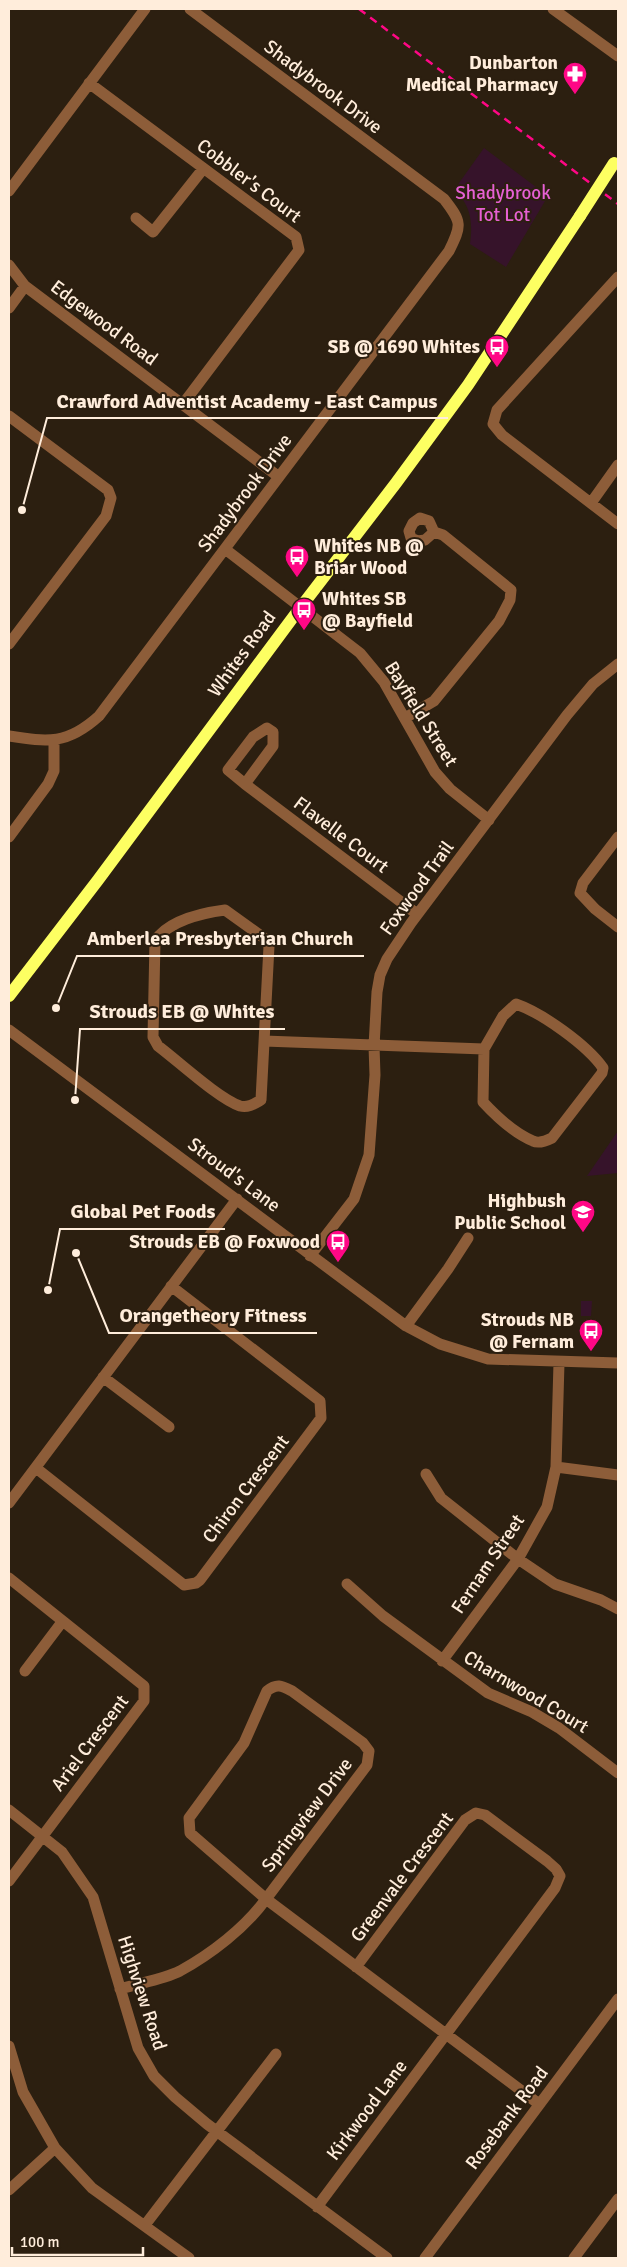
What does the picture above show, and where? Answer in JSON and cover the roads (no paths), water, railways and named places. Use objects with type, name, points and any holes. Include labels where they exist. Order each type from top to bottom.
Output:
[{"type":"main road","name":"Whites Road","points":[[9,996],[468,386],[616,160]]},
{"type":"street","points":[[9,191],[145,9]]},
{"type":"street","name":"Shadybrook Drive","points":[[9,736],[54,741],[87,727],[99,716],[449,251],[459,230],[458,217],[444,199],[190,9]]},
{"type":"street","points":[[553,9],[618,56]]},
{"type":"street","name":"Cobbler's Court","points":[[89,84],[296,237],[299,250],[184,404]]},
{"type":"street","points":[[136,218],[153,232],[203,169]]},
{"type":"street","name":"Edgewood Road","points":[[9,265],[24,286],[279,477]]},
{"type":"street","points":[[618,277],[497,410],[493,418],[493,424],[502,435],[618,524]]},
{"type":"street","points":[[9,308],[24,286]]},
{"type":"street","points":[[9,416],[108,490],[111,498],[106,516],[9,644]]},
{"type":"street","points":[[591,503],[618,465]]},
{"type":"street","points":[[405,718],[434,701],[499,621],[510,600],[511,590],[443,535],[434,532]]},
{"type":"street","name":"Bayfield Street","points":[[225,549],[360,653],[384,682],[435,772],[450,790],[489,820]]},
{"type":"street","name":"Foxwood Trail","points":[[310,1256],[354,1199],[369,1155],[375,1075],[374,1046],[380,975],[387,959],[417,914],[567,715],[593,684],[618,664]]},
{"type":"street","name":"Flavelle Court","points":[[245,784],[273,746],[273,732],[267,728],[253,737],[228,770],[245,784],[417,914]]},
{"type":"street","points":[[9,837],[48,784],[54,771],[54,741]]},
{"type":"street","points":[[618,836],[583,883],[580,893],[595,909],[618,927]]},
{"type":"street","points":[[225,910],[264,938],[269,946],[264,1041],[261,1100],[250,1107],[240,1106],[226,1099],[158,1046],[153,1037],[155,941],[159,934],[166,928],[208,913],[225,910]]},
{"type":"street","points":[[516,1004],[533,1010],[540,1015],[594,1056],[603,1068],[602,1073],[552,1138],[534,1142],[496,1116],[483,1102],[484,1049],[503,1016],[516,1004]]},
{"type":"street","name":"Stroud's Lane","points":[[9,1030],[406,1326],[440,1344],[488,1359],[559,1363],[618,1363]]},
{"type":"street","points":[[264,1041],[484,1049]]},
{"type":"street","points":[[9,1503],[237,1199]]},
{"type":"street","points":[[406,1326],[448,1270],[468,1238]]},
{"type":"street","name":"Chiron Crescent","points":[[36,1468],[184,1585],[196,1583],[200,1580],[304,1441],[321,1418],[320,1401],[171,1286]]},
{"type":"street","name":"Fernam Street","points":[[442,1661],[518,1559],[547,1507],[556,1467],[559,1363]]},
{"type":"street","points":[[103,1377],[169,1427]]},
{"type":"street","points":[[556,1467],[618,1475]]},
{"type":"street","points":[[426,1474],[441,1498],[518,1559],[555,1584],[602,1600],[618,1609]]},
{"type":"street","name":"Ariel Crescent","points":[[9,1578],[144,1686],[144,1702],[42,1836]]},
{"type":"street","name":"Charnwood Court","points":[[347,1584],[383,1616],[488,1694],[532,1712],[559,1728],[618,1773]]},
{"type":"street","points":[[25,1671],[62,1622]]},
{"type":"street","name":"Springview Drive","points":[[266,1899],[367,1765],[369,1751],[363,1743],[282,1685],[274,1686],[267,1691],[244,1743],[189,1818],[190,1833],[266,1899],[539,2104]]},
{"type":"street","name":"Highview Road","points":[[9,1810],[62,1852],[93,1897],[138,2048],[154,2076],[175,2098],[216,2131],[387,2258]]},
{"type":"street","name":"Greenvale Crescent","points":[[356,1967],[465,1820],[476,1813],[485,1815],[547,1861],[556,1869],[560,1876],[556,1888],[446,2034]]},
{"type":"street","points":[[9,1881],[42,1836]]},
{"type":"street","points":[[120,1988],[178,1972],[242,1928],[266,1899]]},
{"type":"street","name":"Rosebank Road","points":[[425,2258],[618,1999]]},
{"type":"street","name":"Kirkwood Lane","points":[[317,2207],[446,2034]]},
{"type":"street","points":[[9,2048],[23,2092],[55,2148],[92,2188],[189,2258]]},
{"type":"street","points":[[145,2225],[276,2054]]},
{"type":"street","points":[[9,2190],[55,2148]]},
{"type":"street","points":[[574,2258],[618,2199]]},
{"type":"railway","points":[[359,9],[618,204]]},
{"type":"place","name":"Dunbarton Medical Pharmacy","points":[[575,95]]},
{"type":"place","name":"SB @ 1690 Whites","points":[[497,368]]},
{"type":"place","name":"Crawford Adventist Academy - East Campus","points":[[22,510]]},
{"type":"place","name":"Whites NB @ Briar Wood","points":[[297,578]]},
{"type":"place","name":"Whites SB @ Bayfield","points":[[304,631]]},
{"type":"place","name":"Amberlea Presbyterian Church","points":[[56,1008]]},
{"type":"place","name":"Strouds EB @ Whites","points":[[75,1100]]},
{"type":"place","name":"Highbush Public School","points":[[583,1233]]},
{"type":"place","name":"Orangetheory Fitness","points":[[76,1253]]},
{"type":"place","name":"Strouds EB @ Foxwood","points":[[338,1263]]},
{"type":"place","name":"Global Pet Foods","points":[[48,1290]]},
{"type":"place","name":"Strouds NB @ Fernam","points":[[591,1352]]},
{"type":"park label","name":"Shadybrook Tot Lot","points":[[503,204]]}]
